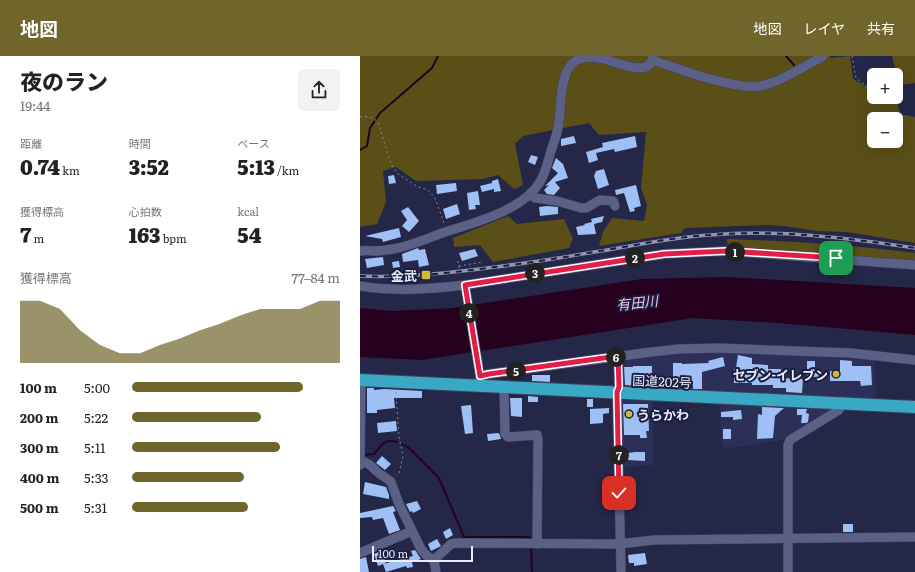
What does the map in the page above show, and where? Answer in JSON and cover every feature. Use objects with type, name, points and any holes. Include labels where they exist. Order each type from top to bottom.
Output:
[{"type":"highway","name":"国道202号","points":[[360,380],[394,382],[479,381],[504,387],[915,407]]},
{"type":"street","points":[[360,251],[394,249],[478,223],[498,215],[530,194],[541,181],[546,168],[559,128],[565,75],[574,62],[586,58],[602,58],[634,68],[649,65],[653,58],[721,81],[753,87],[769,84],[823,56]]},
{"type":"street","points":[[530,194],[535,198],[557,201],[581,208],[586,208],[600,200],[613,201],[615,206]]},
{"type":"street","points":[[360,286],[373,288],[431,289],[656,255],[697,252],[727,251],[915,265]]},
{"type":"street","points":[[465,285],[478,364],[479,381]]},
{"type":"street","points":[[479,381],[489,374],[679,349],[719,348],[844,352],[915,360]]},
{"type":"street","points":[[618,356],[619,387],[617,392],[621,572]]},
{"type":"street","points":[[360,380],[360,464]]},
{"type":"street","points":[[504,387],[504,434],[508,437],[537,435],[538,439],[533,544]]},
{"type":"street","points":[[788,572],[788,445],[790,440],[839,410],[841,403]]},
{"type":"street","points":[[360,458],[368,462],[380,475],[387,478],[391,482],[421,549],[427,556],[434,560]]},
{"type":"street","points":[[360,553],[412,531]]},
{"type":"street","points":[[434,560],[451,544],[456,543],[620,544],[653,540],[915,537]]},
{"type":"street","points":[[434,560],[436,572]]},
{"type":"path","points":[[852,56],[856,78],[867,87]]},
{"type":"path","points":[[360,117],[367,116],[378,122],[391,164],[398,174],[418,187],[428,190],[435,198],[447,232]]},
{"type":"path","points":[[458,261],[459,267],[483,262]]},
{"type":"path","points":[[391,482],[399,473],[403,456],[399,437],[394,382]]},
{"type":"shaded area","points":[[360,56],[830,56],[831,58],[850,56],[853,79],[867,86],[867,104],[898,104],[900,112],[867,112],[867,148],[903,148],[903,115],[915,117],[915,243],[847,232],[816,231],[785,226],[765,225],[685,228],[681,233],[599,246],[603,232],[612,218],[644,221],[647,205],[641,188],[646,132],[599,135],[589,123],[523,136],[515,144],[523,185],[514,189],[498,175],[482,179],[416,181],[396,167],[383,171],[386,202],[377,224],[360,227]]},
{"type":"shaded area","points":[[892,56],[915,56],[915,83],[903,84],[903,68],[895,68]]},
{"type":"shaded area","points":[[508,216],[517,224],[564,219],[573,239],[569,248],[493,262],[480,245],[454,247],[453,238]]},
{"type":"shaded area","points":[[727,239],[821,244],[891,250],[915,253],[915,261],[728,248]]},
{"type":"shaded area","points":[[734,351],[875,359],[876,400],[621,388],[622,360],[675,354]]},
{"type":"shaded area","points":[[621,397],[653,401],[653,465],[623,467]]},
{"type":"shaded area","points":[[719,404],[837,407],[786,439],[726,448],[722,446]]},
{"type":"water","name":"有田川","points":[[726,277],[915,288],[915,335],[779,323],[693,318],[422,360],[360,357],[360,308],[393,311],[452,308],[642,279]]},
{"type":"building","points":[[574,136],[576,143],[561,146],[561,139]]},
{"type":"building","points":[[635,136],[637,147],[615,152],[614,149],[596,153],[598,160],[589,163],[586,152],[603,147],[602,143]]},
{"type":"building","points":[[531,155],[538,157],[535,165],[528,162]]},
{"type":"building","points":[[556,158],[563,164],[568,178],[555,182],[560,188],[554,195],[547,194],[544,190],[549,185],[545,186],[558,173],[552,168]]},
{"type":"building","points":[[604,169],[609,185],[598,189],[594,176],[596,171]]},
{"type":"building","points":[[394,175],[396,183],[389,184],[388,176]]},
{"type":"building","points":[[498,179],[501,191],[494,192],[494,189],[482,192],[480,186],[492,183],[492,181]]},
{"type":"building","points":[[456,183],[457,191],[437,194],[436,185]]},
{"type":"building","points":[[636,185],[641,206],[634,208],[635,211],[630,212],[624,193],[616,195],[615,190]]},
{"type":"building","points":[[478,191],[480,205],[475,205],[476,209],[469,210],[467,193]]},
{"type":"building","points":[[457,204],[460,214],[446,219],[443,209]]},
{"type":"building","points":[[408,207],[419,221],[409,232],[402,226],[407,220],[401,211]]},
{"type":"building","points":[[539,207],[558,207],[558,214],[540,216]]},
{"type":"building","points":[[604,216],[602,222],[594,224],[596,234],[578,235],[576,227],[592,222],[591,219]]},
{"type":"building","points":[[399,228],[401,237],[383,242],[382,239],[365,236]]},
{"type":"building","points":[[418,248],[419,250],[425,249],[429,265],[419,267],[418,260],[403,262],[402,254]]},
{"type":"building","points":[[475,249],[478,256],[462,261],[459,253]]},
{"type":"building","points":[[383,257],[384,265],[367,268],[365,259]]},
{"type":"building","points":[[399,261],[400,267],[393,268],[392,262]]},
{"type":"building","points":[[738,355],[752,358],[752,364],[768,365],[768,369],[781,369],[781,378],[803,379],[802,393],[786,392],[786,388],[773,388],[773,385],[734,383],[734,368],[736,368]]},
{"type":"building","points":[[723,357],[725,366],[702,372],[702,389],[693,389],[693,385],[654,386],[654,379],[673,378],[673,363],[709,363],[708,361]]},
{"type":"building","points":[[840,360],[852,361],[852,366],[871,366],[872,385],[861,386],[860,381],[830,381],[830,371],[840,371]]},
{"type":"building","points":[[807,361],[815,361],[815,371],[819,371],[819,377],[807,377]]},
{"type":"building","points":[[652,366],[652,376],[638,376],[638,386],[625,385],[624,367]]},
{"type":"building","points":[[532,375],[550,375],[550,382],[532,381]]},
{"type":"building","points":[[367,388],[374,388],[374,390],[384,389],[422,391],[422,398],[394,398],[395,408],[377,410],[377,413],[367,413]]},
{"type":"building","points":[[528,396],[538,397],[538,402],[528,402]]},
{"type":"building","points":[[510,398],[522,398],[522,417],[511,416]]},
{"type":"building","points":[[587,399],[593,399],[593,407],[587,407]]},
{"type":"building","points":[[623,404],[648,404],[649,431],[646,431],[647,438],[640,438],[640,435],[624,435]]},
{"type":"building","points":[[471,405],[473,433],[465,434],[461,406]]},
{"type":"building","points":[[762,407],[784,408],[775,416],[773,438],[757,439],[758,414],[762,415]]},
{"type":"building","points":[[609,408],[609,413],[603,414],[603,423],[590,424],[590,409]]},
{"type":"building","points":[[797,409],[807,409],[806,413],[809,414],[808,422],[801,423],[802,415],[797,415]]},
{"type":"building","points":[[741,410],[742,419],[733,420],[733,417],[721,417],[721,412]]},
{"type":"building","points":[[396,421],[397,431],[378,433],[377,423]]},
{"type":"building","points":[[723,429],[731,429],[731,439],[723,439]]},
{"type":"building","points":[[499,433],[501,439],[488,441],[487,434]]},
{"type":"building","points":[[645,452],[645,461],[628,460],[628,453]]},
{"type":"building","points":[[382,456],[391,464],[385,470],[376,463]]},
{"type":"building","points":[[365,482],[386,487],[389,499],[363,494]]},
{"type":"building","points":[[417,501],[421,509],[413,513],[412,511],[410,512],[406,504]]},
{"type":"building","points":[[393,506],[396,511],[393,512],[400,530],[389,534],[383,518],[373,520],[372,517],[360,518],[360,513]]},
{"type":"building","points":[[843,524],[853,524],[853,532],[843,532]]},
{"type":"building","points":[[450,528],[453,535],[446,539],[443,532]]},
{"type":"building","points":[[437,539],[441,546],[431,551],[428,544]]},
{"type":"building","points":[[415,550],[421,559],[412,562],[413,567],[407,568],[406,566],[386,572],[383,564],[413,556],[411,551]]},
{"type":"building","points":[[381,551],[386,563],[378,566],[374,554]]},
{"type":"building","points":[[645,553],[647,564],[634,566],[634,563],[629,563],[628,555]]},
{"type":"building","points":[[366,557],[369,572],[360,572],[360,559]]},
{"type":"waterway","points":[[360,150],[367,146],[370,128],[380,113],[432,68],[438,56]]},
{"type":"waterway","points":[[786,56],[794,65]]},
{"type":"waterway","points":[[363,455],[374,454],[381,445],[386,442],[397,442]]},
{"type":"waterway","points":[[402,444],[409,448],[439,478],[464,537],[529,537],[530,541]]},
{"type":"waterway","points":[[531,545],[532,572]]},
{"type":"railway","points":[[360,276],[411,276],[462,271],[544,260],[695,236],[736,233],[813,236],[915,248]]},
{"type":"place","name":"金武","points":[[426,275]]},
{"type":"place","name":"セブン-イレブン","points":[[836,374]]},
{"type":"place","name":"うらかわ","points":[[629,414]]},
{"type":"route","points":[[619,493],[617,392],[619,387],[618,356],[480,376],[465,285],[664,254],[727,251],[836,258]]}]
